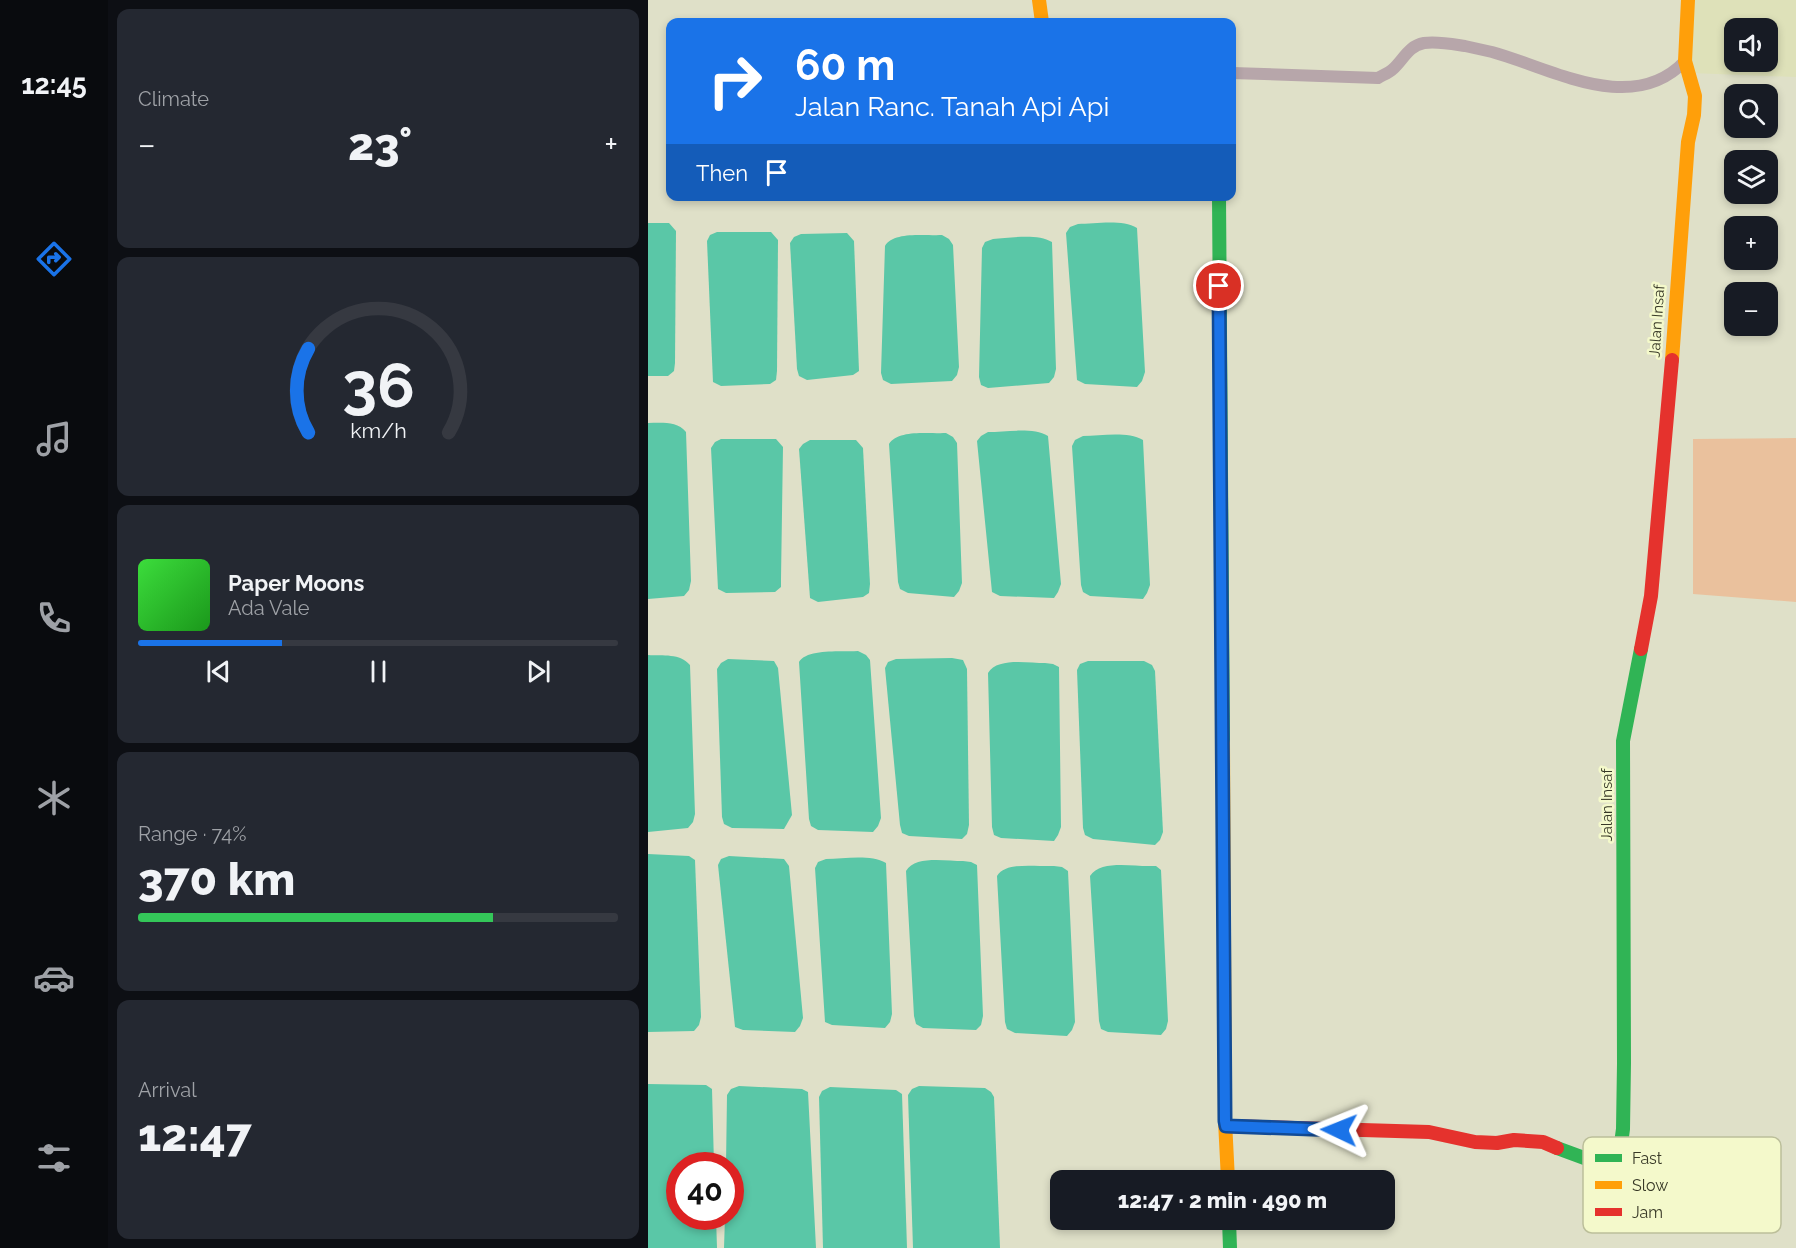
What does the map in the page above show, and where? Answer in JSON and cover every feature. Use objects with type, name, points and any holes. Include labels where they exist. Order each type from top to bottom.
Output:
[{"type":"street","points":[[1039,0],[1041,18]]},
{"type":"street","points":[[1236,73],[1378,78],[1392,70],[1410,50],[1425,43],[1449,43],[1492,52],[1564,77],[1592,84],[1624,87],[1645,84],[1668,76],[1685,61],[1688,0]]},
{"type":"street","name":"Jalan Insaf","points":[[1622,1137],[1624,1063],[1623,741],[1651,596],[1665,452],[1688,142],[1694,115],[1695,96],[1685,61]]},
{"type":"street","points":[[1219,201],[1228,1170]]},
{"type":"street","name":"Jalan Insaf","points":[[1226,1126],[1429,1132],[1475,1142],[1497,1143],[1527,1140],[1543,1142],[1583,1158]]},
{"type":"street","points":[[1229,1230],[1230,1248]]},
{"type":"shaded area","points":[[1693,0],[1796,0],[1796,77],[1691,73]]},
{"type":"shaded area","points":[[1796,438],[1796,602],[1693,594],[1693,439]]},
{"type":"water","points":[[648,223],[669,223],[676,231],[675,363],[674,371],[668,376],[648,376]]},
{"type":"water","points":[[1116,223],[1137,228],[1145,372],[1137,387],[1085,384],[1077,380],[1066,233],[1070,227],[1078,224]]},
{"type":"water","points":[[717,232],[771,232],[778,240],[777,371],[776,380],[770,384],[721,386],[713,382],[707,241],[710,235]]},
{"type":"water","points":[[847,233],[854,241],[859,371],[853,375],[807,380],[799,376],[797,369],[790,243],[794,237],[801,234]]},
{"type":"water","points":[[942,235],[953,245],[959,367],[957,375],[952,381],[891,384],[883,380],[881,373],[885,246],[889,241],[902,236]]},
{"type":"water","points":[[1031,237],[1052,242],[1056,369],[1049,383],[988,388],[981,385],[979,377],[982,248],[985,242],[993,239]]},
{"type":"water","points":[[648,423],[674,424],[686,432],[691,581],[689,590],[684,596],[648,599]]},
{"type":"water","points":[[1027,431],[1048,436],[1061,584],[1054,598],[1000,596],[992,592],[977,441],[988,432]]},
{"type":"water","points":[[946,433],[957,443],[962,583],[954,597],[908,593],[900,589],[898,582],[889,444],[893,439],[907,434]]},
{"type":"water","points":[[1122,435],[1143,440],[1150,585],[1143,599],[1090,596],[1083,592],[1072,446],[1075,440],[1083,436]]},
{"type":"water","points":[[721,439],[776,439],[783,447],[781,587],[775,592],[726,593],[718,589],[711,448]]},
{"type":"water","points":[[810,440],[856,440],[863,448],[870,584],[869,593],[863,597],[818,602],[810,598],[799,449]]},
{"type":"water","points":[[858,651],[870,660],[881,818],[873,832],[818,830],[811,826],[809,819],[799,662],[817,653]]},
{"type":"water","points":[[648,655],[676,657],[690,665],[695,814],[688,828],[648,832]]},
{"type":"water","points":[[952,658],[963,660],[967,669],[969,825],[967,834],[962,839],[909,836],[902,833],[900,825],[885,668],[888,662],[896,659]]},
{"type":"water","points":[[728,659],[774,661],[778,668],[792,815],[784,829],[732,828],[724,824],[717,669]]},
{"type":"water","points":[[1088,661],[1144,661],[1152,665],[1155,671],[1163,832],[1155,845],[1093,839],[1085,835],[1077,670],[1080,664]]},
{"type":"water","points":[[1006,663],[1045,663],[1059,667],[1061,827],[1054,841],[1001,838],[994,835],[992,827],[988,673],[992,668]]},
{"type":"water","points":[[648,854],[689,856],[695,860],[701,1017],[694,1031],[648,1032]]},
{"type":"water","points":[[729,856],[784,859],[789,866],[803,1018],[795,1032],[743,1030],[735,1027],[718,865],[721,859]]},
{"type":"water","points":[[865,858],[886,863],[892,1014],[885,1028],[832,1025],[825,1022],[815,868],[818,862],[826,859]]},
{"type":"water","points":[[924,861],[963,861],[977,865],[983,1016],[981,1025],[976,1030],[923,1028],[916,1024],[914,1016],[906,871],[910,866]]},
{"type":"water","points":[[1054,866],[1068,871],[1075,1022],[1067,1036],[1015,1033],[1007,1029],[1005,1022],[997,876],[1007,868]]},
{"type":"water","points":[[1108,866],[1156,866],[1161,870],[1168,1021],[1166,1029],[1161,1035],[1108,1032],[1101,1029],[1099,1021],[1090,876],[1095,871]]},
{"type":"water","points":[[648,1084],[706,1085],[712,1089],[714,1152],[666,1152],[666,1230],[716,1230],[717,1248],[648,1248]]},
{"type":"water","points":[[739,1086],[802,1089],[808,1092],[816,1248],[724,1248],[725,1230],[744,1230],[744,1152],[726,1152],[727,1095],[731,1089]]},
{"type":"water","points":[[919,1086],[985,1088],[994,1097],[1000,1248],[913,1248],[908,1095],[912,1089]]},
{"type":"water","points":[[830,1087],[896,1090],[902,1094],[907,1248],[823,1248],[819,1097],[822,1091]]},
{"type":"traffic: fast","points":[[1219,201],[1223,743]]},
{"type":"traffic: fast","points":[[1622,1137],[1624,1063],[1623,741],[1641,649]]},
{"type":"traffic: fast","points":[[1557,1148],[1583,1158]]},
{"type":"traffic: fast","points":[[1229,1230],[1230,1248]]},
{"type":"traffic: slow","points":[[1039,0],[1041,18]]},
{"type":"traffic: slow","points":[[1672,360],[1688,142],[1694,115],[1695,96],[1685,61],[1688,0]]},
{"type":"traffic: slow","points":[[1223,743],[1225,1121],[1227,1170]]},
{"type":"traffic: jam","points":[[1641,649],[1651,596],[1672,360]]},
{"type":"traffic: jam","points":[[1226,1126],[1429,1132],[1475,1142],[1497,1143],[1514,1140],[1543,1142],[1557,1148]]},
{"type":"route","points":[[1219,286],[1225,1121],[1226,1126],[1339,1130]]}]
